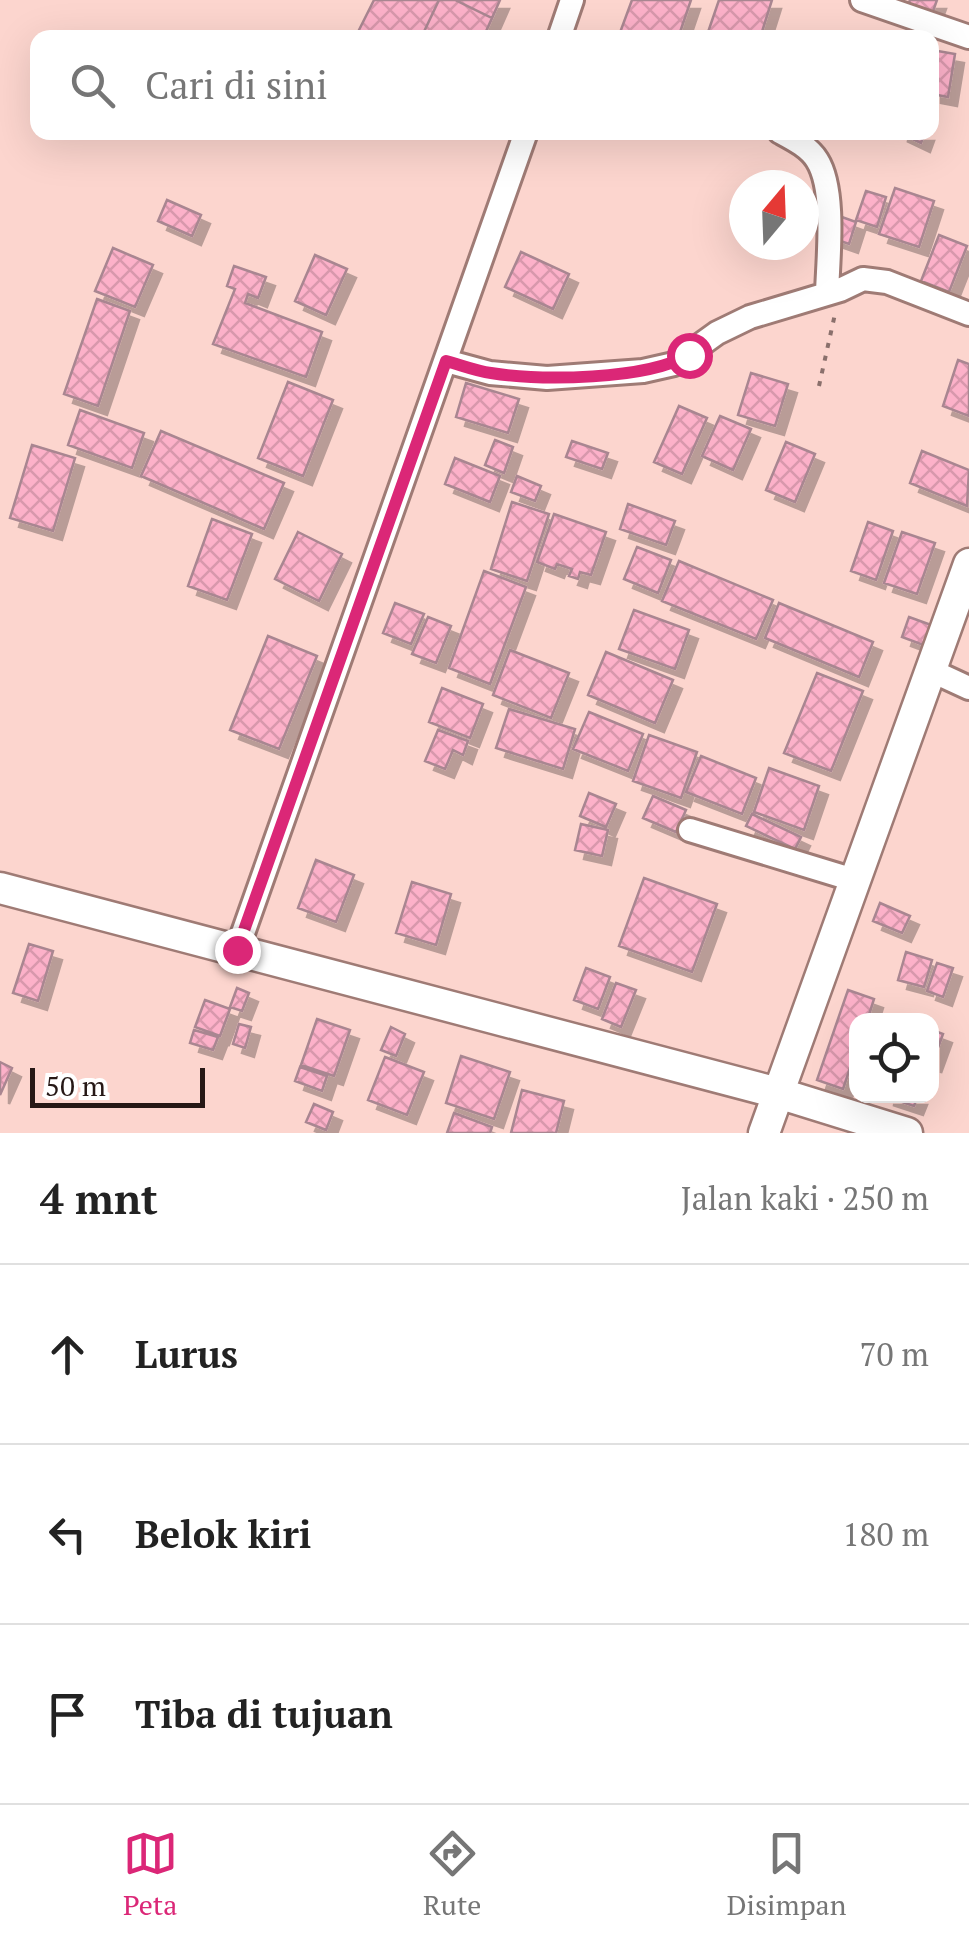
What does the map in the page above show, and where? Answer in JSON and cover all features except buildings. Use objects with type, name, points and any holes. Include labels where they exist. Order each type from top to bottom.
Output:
[{"type":"street","points":[[562,30],[572,0]]},
{"type":"street","points":[[862,0],[969,37]]},
{"type":"street","points":[[237,950],[523,140]]},
{"type":"street","points":[[795,140],[816,158],[824,178],[834,292]]},
{"type":"street","points":[[446,361],[490,373],[547,378],[643,371],[674,364],[717,333],[750,316],[874,278],[969,314]]},
{"type":"street","points":[[764,1133],[969,564]]},
{"type":"street","points":[[930,670],[969,688]]},
{"type":"street","points":[[690,830],[854,880]]},
{"type":"street","points":[[0,888],[778,1093],[907,1133]]},
{"type":"path","points":[[818,386],[834,292]]},
{"type":"route","points":[[237,950],[446,361],[490,373],[547,378],[643,371],[674,364],[689,355]]}]
